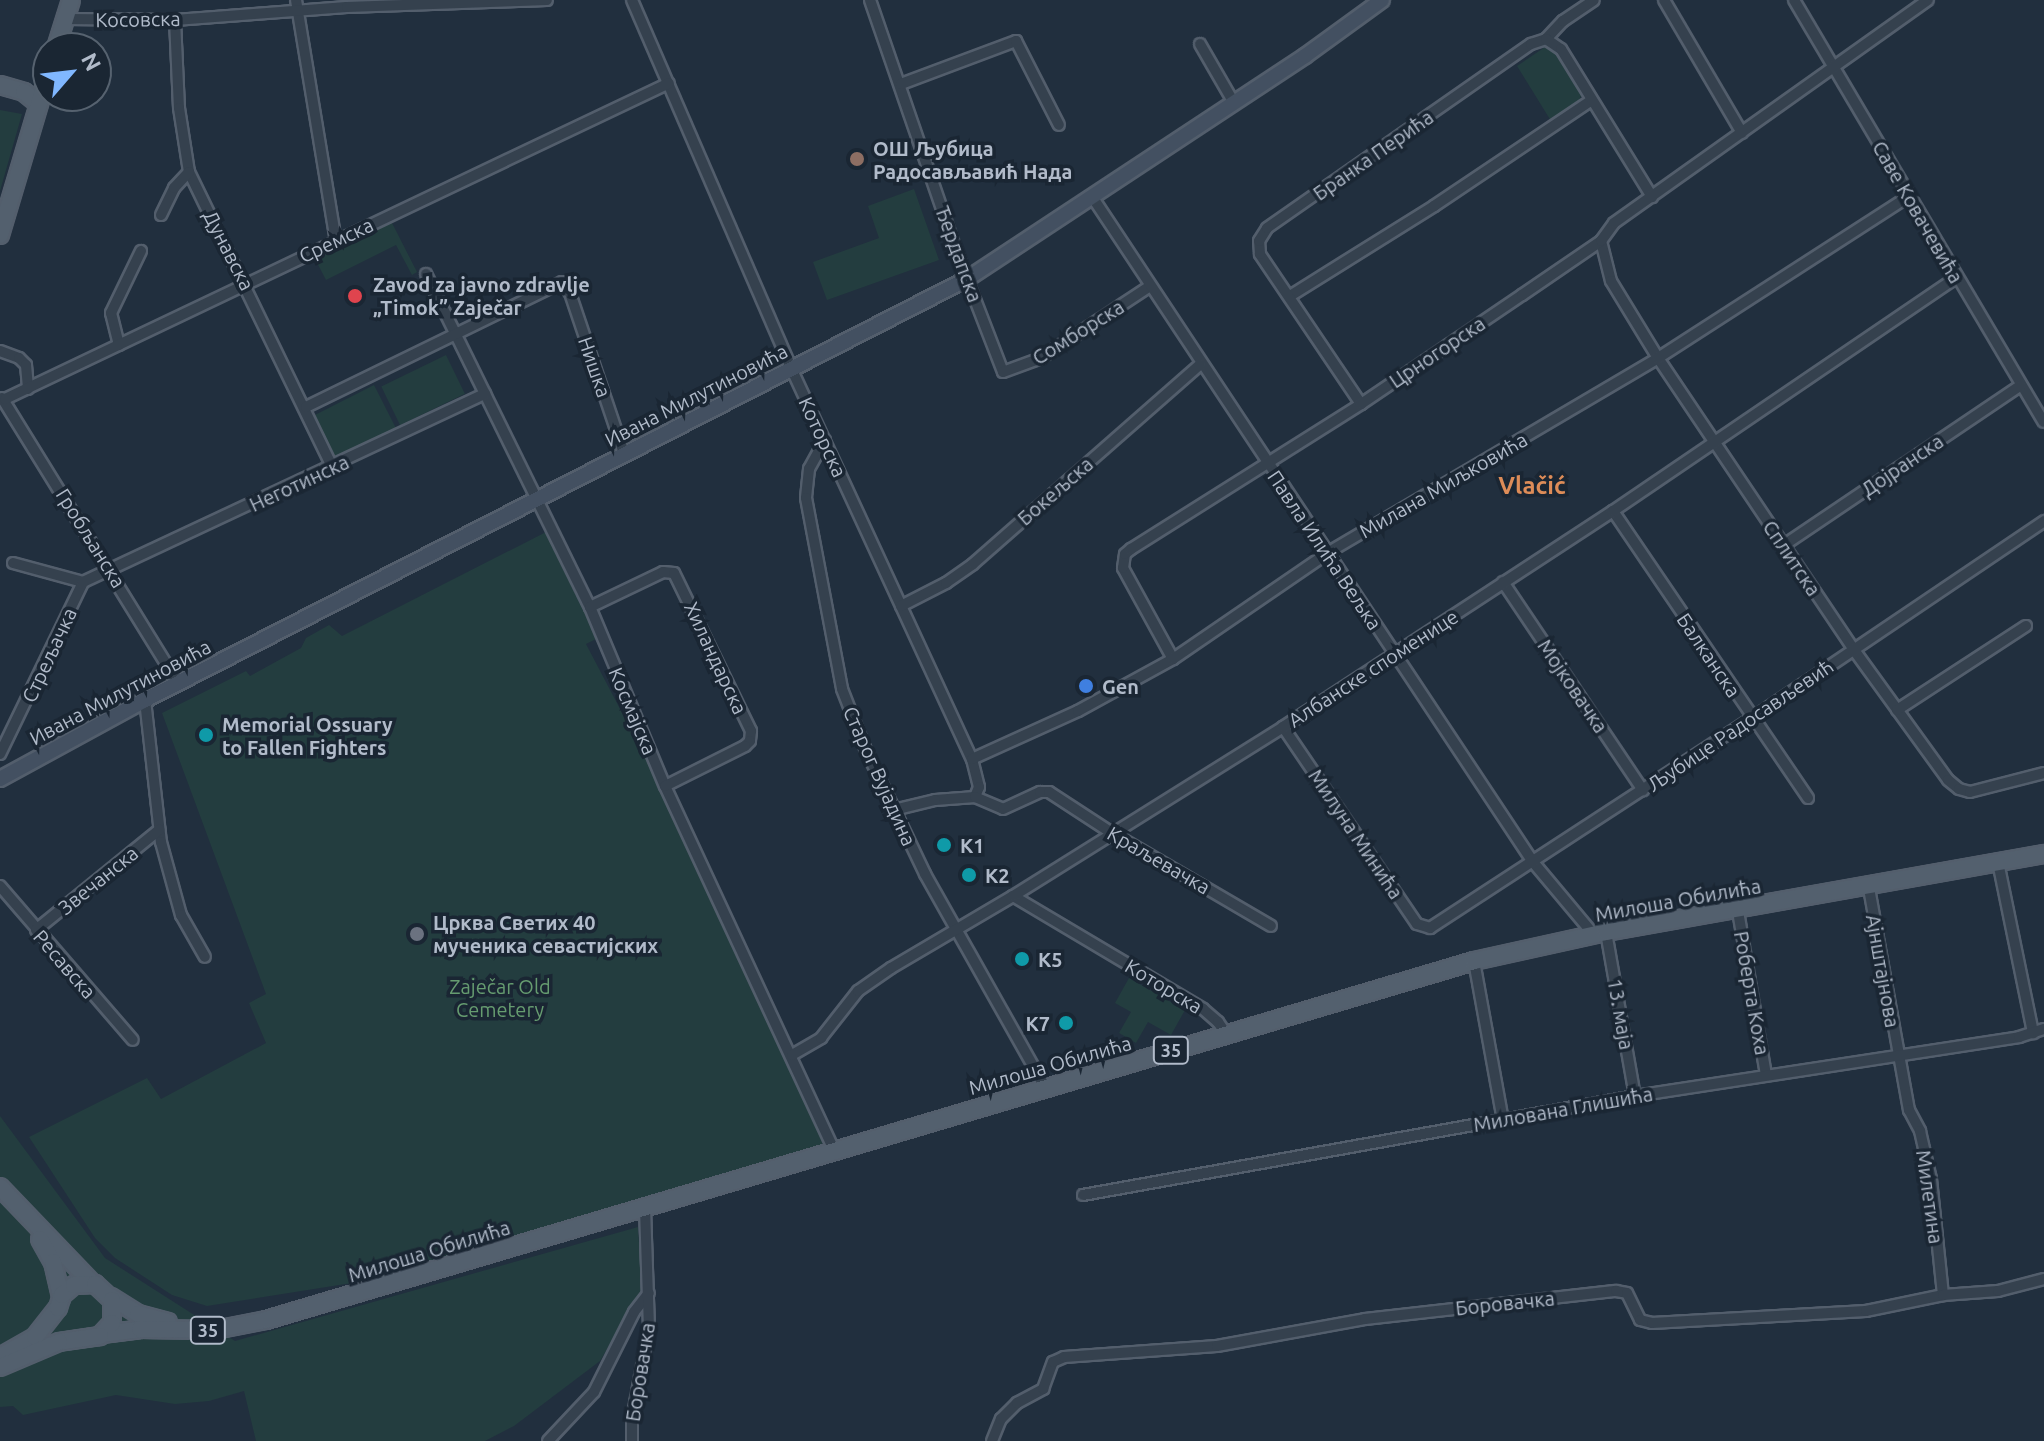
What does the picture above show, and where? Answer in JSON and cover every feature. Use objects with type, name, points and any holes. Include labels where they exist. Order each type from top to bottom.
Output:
[{"type":"main road","points":[[61,32],[71,0]]},
{"type":"main road","points":[[0,85],[24,92],[32,98]]},
{"type":"main road","points":[[0,235],[37,112]]},
{"type":"main road","name":"Милоша Обилића","points":[[102,1334],[140,1329],[215,1330],[312,1307],[1474,961],[1600,934],[1869,888],[2044,854]]},
{"type":"main road","name":"35","points":[[0,1187],[92,1283],[111,1297]]},
{"type":"main road","name":"35","points":[[19,1208],[53,1262],[63,1327],[78,1338],[102,1334]]},
{"type":"main road","points":[[0,1357],[35,1337],[74,1285],[92,1283]]},
{"type":"main road","points":[[102,1334],[114,1316],[111,1297]]},
{"type":"main road","name":"Милоша Обилића","points":[[111,1297],[152,1320],[173,1323],[236,1321],[312,1307]]},
{"type":"main road","points":[[0,1367],[44,1347],[78,1338]]},
{"type":"street","name":"Косовска","points":[[65,19],[175,20],[298,5],[547,0]]},
{"type":"street","name":"Которска","points":[[632,0],[792,370],[972,759],[979,787],[975,797]]},
{"type":"street","name":"Ђердапска","points":[[870,0],[967,279],[1003,372]]},
{"type":"street","name":"Ивана Милутиновића","points":[[1,777],[624,453],[967,279],[1093,198],[1382,0]]},
{"type":"street","name":"Бранка Перића","points":[[1361,404],[1258,250],[1263,233],[1531,44],[1546,39],[1563,21],[1594,0]]},
{"type":"street","points":[[1664,0],[1742,133]]},
{"type":"street","name":"Саве Ковачевића","points":[[1794,0],[2044,422]]},
{"type":"street","name":"Црногорска","points":[[1173,659],[1123,568],[1125,554],[1361,404],[1601,241],[1614,223],[1928,0]]},
{"type":"street","points":[[298,5],[336,241]]},
{"type":"street","name":"Дунавска","points":[[175,20],[181,132],[189,172],[247,284],[333,468]]},
{"type":"street","points":[[1546,39],[1561,49],[1652,197]]},
{"type":"street","points":[[901,84],[1017,42],[1059,125]]},
{"type":"street","points":[[1200,44],[1234,103]]},
{"type":"street","name":"Сремска","points":[[2,398],[28,389],[669,83]]},
{"type":"street","points":[[1290,296],[1434,206],[1592,100]]},
{"type":"street","points":[[161,215],[174,188],[189,172]]},
{"type":"street","name":"Милана Миљковића","points":[[972,759],[1078,711],[1173,659],[1329,552],[1658,358],[1908,197]]},
{"type":"street","name":"Павла Илића Вељка","points":[[1093,198],[1533,862],[1600,934]]},
{"type":"street","name":"Сплитска","points":[[1601,241],[1611,281],[1712,441],[1854,650],[1959,789],[1970,792],[2044,773]]},
{"type":"street","points":[[119,345],[111,313],[141,251]]},
{"type":"street","name":"Космајска","points":[[426,274],[590,607],[665,786],[834,1150]]},
{"type":"street","name":"Албанске споменице","points":[[792,1055],[830,1030],[871,981],[1283,727],[1613,511],[1956,278]]},
{"type":"street","name":"Нишка","points":[[456,334],[562,282],[570,293],[624,453]]},
{"type":"street","name":"Сомборска","points":[[1003,372],[1041,358],[1150,286]]},
{"type":"street","points":[[306,407],[456,334]]},
{"type":"street","points":[[0,351],[19,358],[26,365],[28,389]]},
{"type":"street","name":"Бокељска","points":[[901,606],[946,583],[973,564],[1201,364]]},
{"type":"street","name":"Дојранска","points":[[1784,545],[2020,386]]},
{"type":"street","name":"Неготинска","points":[[110,569],[333,468],[485,394]]},
{"type":"street","name":"Гробљанска","points":[[2,398],[178,683]]},
{"type":"street","name":"Старог Вујадина","points":[[825,440],[813,458],[806,488],[833,658],[848,707],[894,810],[1045,1087]]},
{"type":"street","name":"Балканска","points":[[1613,511],[1751,719],[1808,798]]},
{"type":"street","name":"Љубице Радосављевић","points":[[1435,927],[2044,521]]},
{"type":"street","points":[[13,563],[83,582]]},
{"type":"street","name":"Стрељачка","points":[[0,754],[83,582],[110,569]]},
{"type":"street","name":"Хиландарска","points":[[590,607],[670,571],[677,576],[751,731],[750,741],[745,746],[665,786]]},
{"type":"street","name":"Мојковачка","points":[[1503,582],[1643,790]]},
{"type":"street","points":[[1897,710],[2026,626]]},
{"type":"street","points":[[145,700],[159,830],[181,915],[205,957]]},
{"type":"street","name":"Милуна Минића","points":[[1283,727],[1417,924],[1425,929],[1435,927]]},
{"type":"street","name":"Краљевачка","points":[[975,797],[1003,809],[1040,792],[1049,792],[1112,833],[1271,926]]},
{"type":"street","points":[[894,810],[935,800],[975,797]]},
{"type":"street","name":"Звечанска","points":[[36,930],[159,830]]},
{"type":"street","points":[[1998,862],[2039,1031]]},
{"type":"street","name":"Ресавска","points":[[0,886],[133,1040]]},
{"type":"street","name":"Ајнштајнова","points":[[1869,888],[1897,1055]]},
{"type":"street","name":"Которска","points":[[1013,896],[1203,1009],[1226,1034]]},
{"type":"street","name":"Роберта Коха","points":[[1738,911],[1766,1075]]},
{"type":"street","name":"13. маја","points":[[1600,934],[1635,1096]]},
{"type":"street","points":[[1474,961],[1503,1120]]},
{"type":"street","name":"Милована Глишића","points":[[1083,1195],[1635,1096],[2039,1031]]},
{"type":"street","name":"Милетина","points":[[1897,1055],[1909,1110],[1920,1131],[1931,1179],[1943,1295]]},
{"type":"street","name":"Боровачка","points":[[632,1441],[632,1419],[649,1328],[645,1207]]},
{"type":"street","name":"Боровачка","points":[[992,1441],[1001,1419],[1017,1403],[1043,1389],[1053,1362],[1064,1357],[1217,1346],[1365,1319],[1616,1291],[1627,1293],[1640,1320],[1652,1323],[1866,1311],[1943,1295],[1998,1291],[2044,1279]]},
{"type":"street","points":[[548,1441],[594,1392],[634,1312],[649,1293]]},
{"type":"green space","points":[[1545,47],[1551,47],[1581,95],[1579,103],[1551,121],[1517,66]]},
{"type":"green space","points":[[0,110],[22,114],[0,191]]},
{"type":"green space","points":[[914,189],[939,260],[827,300],[813,262],[879,238],[868,206]]},
{"type":"green space","points":[[390,219],[417,272],[412,275],[396,245],[326,280],[314,257]]},
{"type":"green space","points":[[446,355],[465,394],[400,425],[381,387]]},
{"type":"green space","points":[[374,385],[397,430],[337,461],[313,416]]},
{"type":"green space","name":"Zaječar Old Cemetery","points":[[548,531],[598,638],[586,644],[651,768],[823,1139],[822,1146],[358,1282],[207,1306],[172,1295],[115,1258],[95,1238],[29,1137],[147,1078],[161,1099],[266,1043],[249,1003],[266,994],[162,713],[246,671],[250,676],[301,648],[306,638],[329,625],[342,636]]},
{"type":"green space","points":[[1129,978],[1185,1010],[1171,1035],[1148,1022],[1136,1043],[1119,1033],[1131,1012],[1115,1003]]},
{"type":"green space","points":[[0,1116],[105,1258],[235,1341],[638,1227],[642,1290],[600,1361],[514,1426],[485,1441],[256,1441],[244,1391],[209,1401],[175,1404],[116,1395],[23,1415],[13,1406],[0,1407]]},
{"type":"place","name":"ОШ Љубица Радосављавић Нада","points":[[857,159]]},
{"type":"place","name":"Zavod za javno zdravlje „Timok” Zaječar","points":[[355,296]]},
{"type":"place","name":"Gen","points":[[1086,686]]},
{"type":"place","name":"Memorial Ossuary to Fallen Fighters","points":[[206,735]]},
{"type":"place","name":"K1","points":[[944,845]]},
{"type":"place","name":"K2","points":[[969,875]]},
{"type":"place","name":"Црква Светих 40 мученика севастијских","points":[[417,934]]},
{"type":"place","name":"K5","points":[[1022,959]]},
{"type":"place","name":"K7","points":[[1066,1023]]},
{"type":"district","name":"Vlačić","points":[[1532,486]]}]
